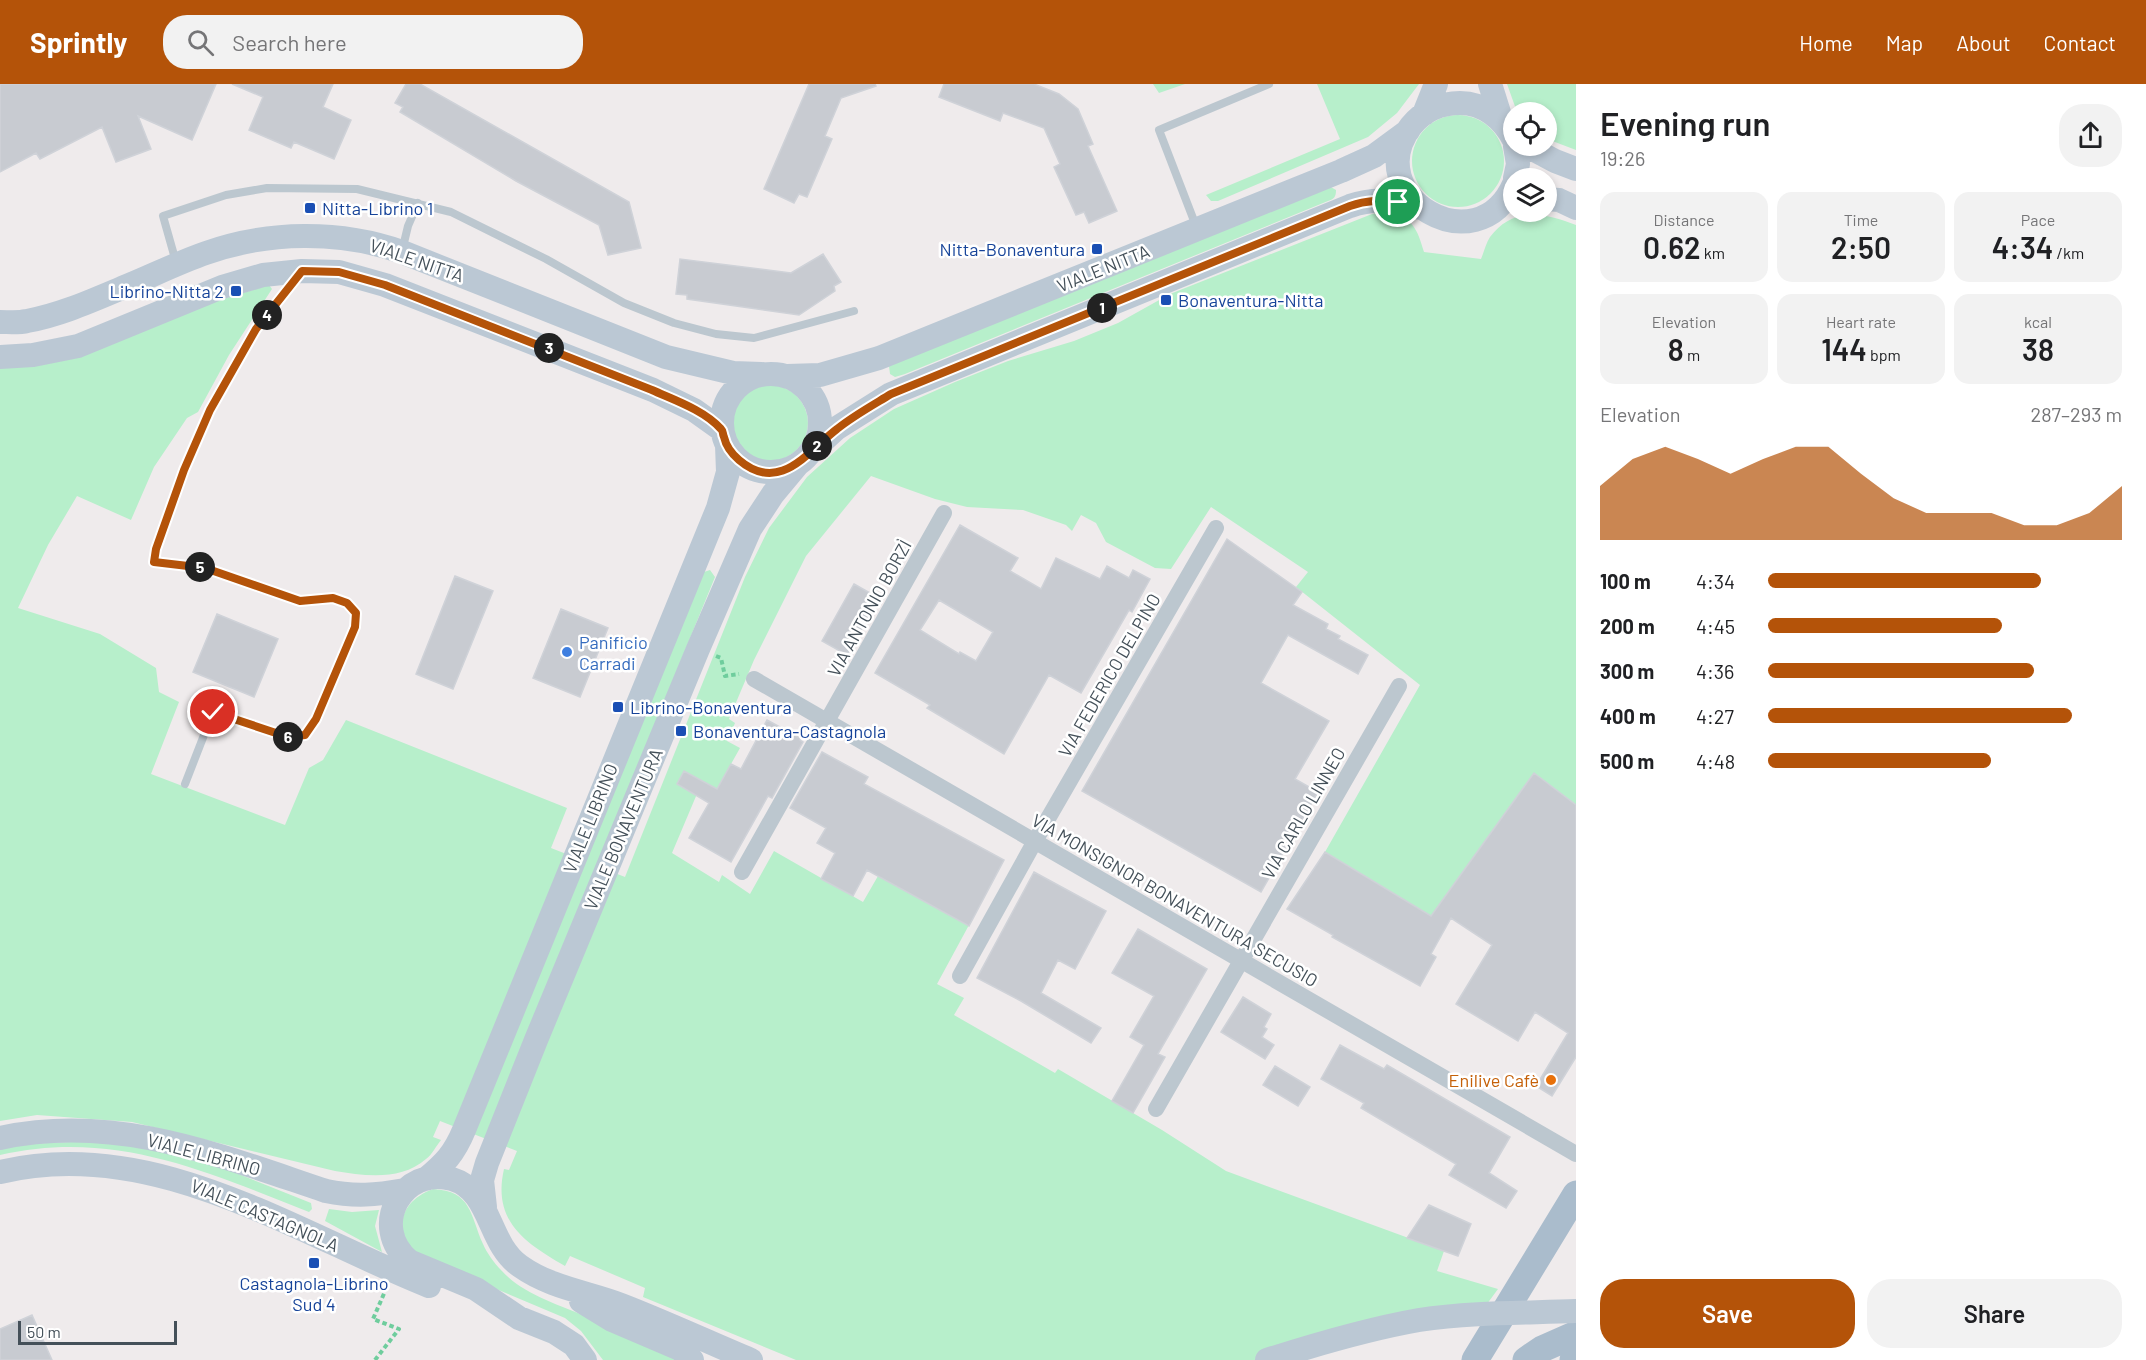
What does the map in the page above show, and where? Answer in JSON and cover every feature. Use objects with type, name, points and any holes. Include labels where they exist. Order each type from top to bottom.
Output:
[{"type":"main road","points":[[1420,208],[1406,190],[1399,167],[1401,144],[1416,122],[1436,84]]},
{"type":"main road","points":[[1490,84],[1503,113]]},
{"type":"main road","points":[[1416,122],[1437,107],[1461,103],[1483,108],[1503,127]]},
{"type":"main road","name":"VIALE NITTA","points":[[787,376],[820,375],[879,358],[1197,230],[1374,156],[1416,122]]},
{"type":"main road","points":[[1546,156],[1576,169]]},
{"type":"main road","name":"VIALE BONAVENTURA","points":[[484,1207],[482,1180],[496,1142],[698,649],[750,529],[773,494],[805,457],[837,428],[891,394],[1350,206],[1379,200],[1420,208],[1441,219],[1456,221],[1479,218],[1503,206]]},
{"type":"main road","points":[[1557,200],[1576,208]]},
{"type":"main road","name":"VIALE NITTA","points":[[0,322],[26,321],[83,304],[207,253],[255,239],[302,235],[343,238],[383,245],[666,357],[734,373],[761,374]]},
{"type":"main road","points":[[0,357],[33,355],[78,346],[222,287],[262,275],[302,271],[339,272],[385,285],[652,390],[694,410],[724,437],[738,460],[761,471],[780,471],[805,457],[820,432],[818,406],[804,385],[787,376],[774,373],[761,374],[744,381],[730,394],[723,411],[724,437]]},
{"type":"main road","name":"VIALE LIBRINO","points":[[0,1138],[46,1130],[120,1133],[203,1150],[346,1196],[370,1196],[405,1190],[426,1179],[452,1155],[718,508],[728,472],[724,437]]},
{"type":"main road","name":"VIALE CASTAGNOLA","points":[[0,1172],[49,1165],[94,1165],[139,1171],[184,1182],[309,1232],[396,1274],[470,1303],[519,1318]]},
{"type":"main road","points":[[426,1179],[441,1177],[463,1184],[474,1193],[484,1207],[491,1228],[505,1252],[518,1265],[560,1287],[612,1320],[680,1348],[692,1360]]},
{"type":"main road","points":[[405,1190],[398,1200],[391,1221],[395,1246],[409,1262],[476,1289],[519,1318],[555,1332],[573,1345],[585,1360]]},
{"type":"main road","points":[[1475,1360],[1576,1194]]},
{"type":"main road","points":[[560,1287],[619,1304],[751,1360]]},
{"type":"main road","points":[[1267,1360],[1347,1336],[1419,1320],[1475,1314],[1576,1311]]},
{"type":"main road","points":[[1526,1360],[1542,1349],[1576,1334]]},
{"type":"street","name":"VIA ANTONIO BORZÌ","points":[[742,872],[944,513]]},
{"type":"street","name":"VIA FEDERICO DELPINO","points":[[960,976],[1035,841],[1216,528]]},
{"type":"street","name":"VIA MONSIGNOR BONAVENTURA SECUSIO","points":[[754,679],[1576,1154]]},
{"type":"street","name":"VIA CARLO LINNEO","points":[[1156,1109],[1400,686]]},
{"type":"lane","points":[[1197,230],[1159,130],[1269,84]]},
{"type":"lane","points":[[177,265],[163,216],[226,195],[267,188],[346,188],[451,212],[487,228],[624,303],[674,323],[716,334],[754,338],[854,311]]},
{"type":"lane","points":[[402,252],[408,226],[418,203]]},
{"type":"lane","points":[[185,784],[213,712],[288,737],[305,735],[316,719],[355,627],[356,613],[347,603],[333,598],[300,601],[205,568],[154,562],[156,549],[184,470],[210,410],[256,329],[302,271]]},
{"type":"path","points":[[722,658],[725,676],[744,673],[754,679]]},
{"type":"path","points":[[375,1360],[399,1329],[374,1319],[388,1283]]},
{"type":"green space","points":[[1153,84],[1185,84],[1159,93]]},
{"type":"green space","points":[[1317,84],[1419,84],[1397,113],[1368,137],[1218,201],[1211,201],[1206,195],[1340,139]]},
{"type":"green space","points":[[1507,84],[1576,84],[1576,150],[1557,143],[1557,102],[1513,102]]},
{"type":"green space","points":[[1449,115],[1467,115],[1484,122],[1497,135],[1504,156],[1503,173],[1497,187],[1484,200],[1467,207],[1449,207],[1432,200],[1419,187],[1412,170],[1412,152],[1419,135],[1432,122]]},
{"type":"green space","points":[[1329,186],[1336,190],[1335,196],[1330,200],[905,374],[895,377],[890,374],[889,366]]},
{"type":"green space","points":[[1387,212],[1403,217],[1416,230],[1424,252],[1481,259],[1490,237],[1506,222],[1557,222],[1557,218],[1576,225],[1576,805],[1534,774],[1431,916],[1325,852],[1420,685],[1296,587],[1308,572],[1211,507],[1171,569],[1155,568],[1106,542],[1096,523],[1081,515],[1072,531],[1066,525],[1023,510],[967,507],[935,499],[871,476],[806,556],[754,660],[729,719],[735,723],[727,741],[740,748],[717,789],[702,782],[672,853],[719,882],[722,875],[750,894],[774,851],[863,902],[878,876],[969,925],[937,984],[964,998],[954,1015],[1055,1073],[1058,1069],[1162,1130],[1226,1171],[1444,1251],[1437,1271],[1498,1289],[1473,1323],[1363,1333],[1301,1360],[796,1360],[643,1297],[645,1288],[570,1256],[565,1266],[537,1248],[515,1228],[507,1216],[503,1203],[504,1169],[509,1170],[517,1151],[440,1121],[433,1137],[441,1140],[426,1159],[405,1171],[370,1175],[335,1171],[132,1122],[37,1115],[0,1121],[0,367],[269,285],[272,289],[229,355],[198,412],[187,418],[154,467],[131,520],[77,496],[48,545],[18,608],[100,634],[156,668],[159,692],[179,702],[151,774],[285,825],[309,768],[323,760],[346,720],[567,808],[551,848],[584,861],[704,572],[710,570],[715,577],[597,866],[625,877],[745,577],[769,528],[807,477],[850,438],[894,409],[955,382],[1008,361],[1074,341],[1118,323],[1170,294],[1372,214]]},
{"type":"green space","points":[[770,385],[785,388],[797,396],[805,408],[808,423],[805,438],[797,450],[785,458],[770,461],[755,458],[743,450],[735,438],[732,423],[735,408],[743,396],[755,388]]},
{"type":"green space","points":[[118,1140],[231,1171],[311,1203],[312,1209],[309,1212],[196,1169],[158,1158],[120,1151],[82,1147],[42,1148],[0,1155],[0,1145]]},
{"type":"green space","points":[[433,1189],[455,1194],[463,1200],[472,1214],[489,1254],[501,1270],[519,1286],[670,1351],[681,1360],[603,1360],[581,1331],[565,1318],[420,1257],[405,1238],[403,1219],[412,1202]]},
{"type":"green space","points":[[329,1209],[352,1212],[379,1210],[375,1226],[382,1252],[325,1221]]},
{"type":"building","points":[[0,84],[216,84],[192,140],[138,116],[151,149],[116,162],[102,127],[40,159],[36,153],[0,172]]},
{"type":"building","points":[[232,84],[333,84],[323,107],[351,120],[334,159],[294,142],[291,148],[249,130],[263,97]]},
{"type":"building","points":[[406,84],[420,84],[629,202],[641,248],[608,255],[599,225],[516,181],[400,112],[403,107],[395,103]]},
{"type":"building","points":[[809,84],[875,84],[876,86],[841,98],[825,136],[832,139],[807,197],[799,194],[794,203],[764,189]]},
{"type":"building","points":[[944,84],[1034,84],[1059,94],[1078,109],[1093,144],[1088,146],[1117,211],[1089,223],[1084,212],[1076,215],[1054,167],[1060,164],[1044,128],[1003,113],[1000,121],[939,97]]},
{"type":"building","points":[[823,254],[841,282],[834,286],[835,291],[799,315],[687,299],[687,295],[676,294],[680,259],[791,273]]},
{"type":"building","points":[[960,525],[1018,558],[1010,571],[1041,589],[1056,558],[1100,579],[1107,566],[1129,578],[1133,570],[1150,579],[1132,612],[1129,610],[1081,693],[1049,675],[1004,754],[927,708],[930,705],[875,673]],"holes":[[[939,600],[993,632],[976,661],[960,652],[959,654],[920,630]]]},
{"type":"building","points":[[1227,539],[1302,592],[1293,605],[1328,624],[1326,629],[1340,636],[1338,639],[1368,655],[1358,674],[1288,635],[1261,683],[1329,721],[1295,779],[1318,792],[1261,892],[1082,791]]},
{"type":"building","points":[[455,576],[493,591],[453,689],[416,674]]},
{"type":"building","points":[[854,584],[879,598],[847,655],[822,641]]},
{"type":"building","points":[[561,609],[608,628],[580,697],[533,678]]},
{"type":"building","points":[[217,614],[278,639],[254,697],[193,672]]},
{"type":"building","points":[[767,720],[800,738],[803,742],[772,798],[768,796],[731,862],[689,838],[709,803],[677,784],[684,771],[717,789],[731,764],[741,769]]},
{"type":"building","points":[[822,752],[868,777],[864,784],[1004,860],[969,926],[867,870],[853,896],[821,879],[835,853],[817,843],[826,828],[790,808]]},
{"type":"building","points":[[1534,773],[1576,805],[1576,1057],[1552,1096],[1536,1086],[1568,1033],[1535,1012],[1518,1041],[1456,1004],[1492,945],[1451,918],[1431,954],[1436,957],[1420,986],[1287,909],[1325,852],[1431,916]]},
{"type":"building","points":[[1034,872],[1106,911],[1075,969],[1058,960],[1041,993],[1101,1028],[1091,1043],[1021,1001],[977,978]]},
{"type":"building","points":[[1138,929],[1207,969],[1158,1054],[1165,1057],[1133,1113],[1112,1101],[1144,1045],[1130,1037],[1154,996],[1112,973]]},
{"type":"building","points":[[1243,997],[1271,1014],[1262,1037],[1274,1045],[1265,1059],[1221,1032]]},
{"type":"building","points":[[1340,1045],[1384,1069],[1387,1065],[1510,1137],[1489,1173],[1517,1191],[1506,1208],[1449,1175],[1456,1164],[1361,1108],[1364,1103],[1321,1079]]},
{"type":"building","points":[[1275,1066],[1310,1087],[1298,1106],[1263,1085]]},
{"type":"building","points":[[1429,1205],[1471,1224],[1458,1256],[1407,1238]]},
{"type":"building","points":[[32,1315],[52,1360],[0,1360],[0,1329]]},
{"type":"place","name":"Nitta-Librino 1","points":[[310,208]]},
{"type":"place","name":"Nitta-Bonaventura","points":[[1097,249]]},
{"type":"place","name":"Librino-Nitta 2","points":[[236,291]]},
{"type":"place","name":"Bonaventura-Nitta","points":[[1166,300]]},
{"type":"place","name":"Panificio Carradi","points":[[567,652]]},
{"type":"place","name":"Librino-Bonaventura","points":[[618,707]]},
{"type":"place","name":"Bonaventura-Castagnola","points":[[681,731]]},
{"type":"place","name":"Enilive Cafè","points":[[1551,1080]]},
{"type":"place","name":"Castagnola-Librino Sud 4","points":[[314,1263]]},
{"type":"route","points":[[213,712],[288,737],[305,735],[316,719],[355,627],[356,613],[347,603],[333,598],[300,601],[205,568],[154,562],[156,549],[184,470],[210,410],[256,329],[302,271],[339,272],[385,285],[652,390],[694,410],[722,430],[730,450],[743,464],[761,471],[774,472],[787,470],[798,464],[837,428],[891,394],[1350,206],[1366,201],[1398,202]]}]
